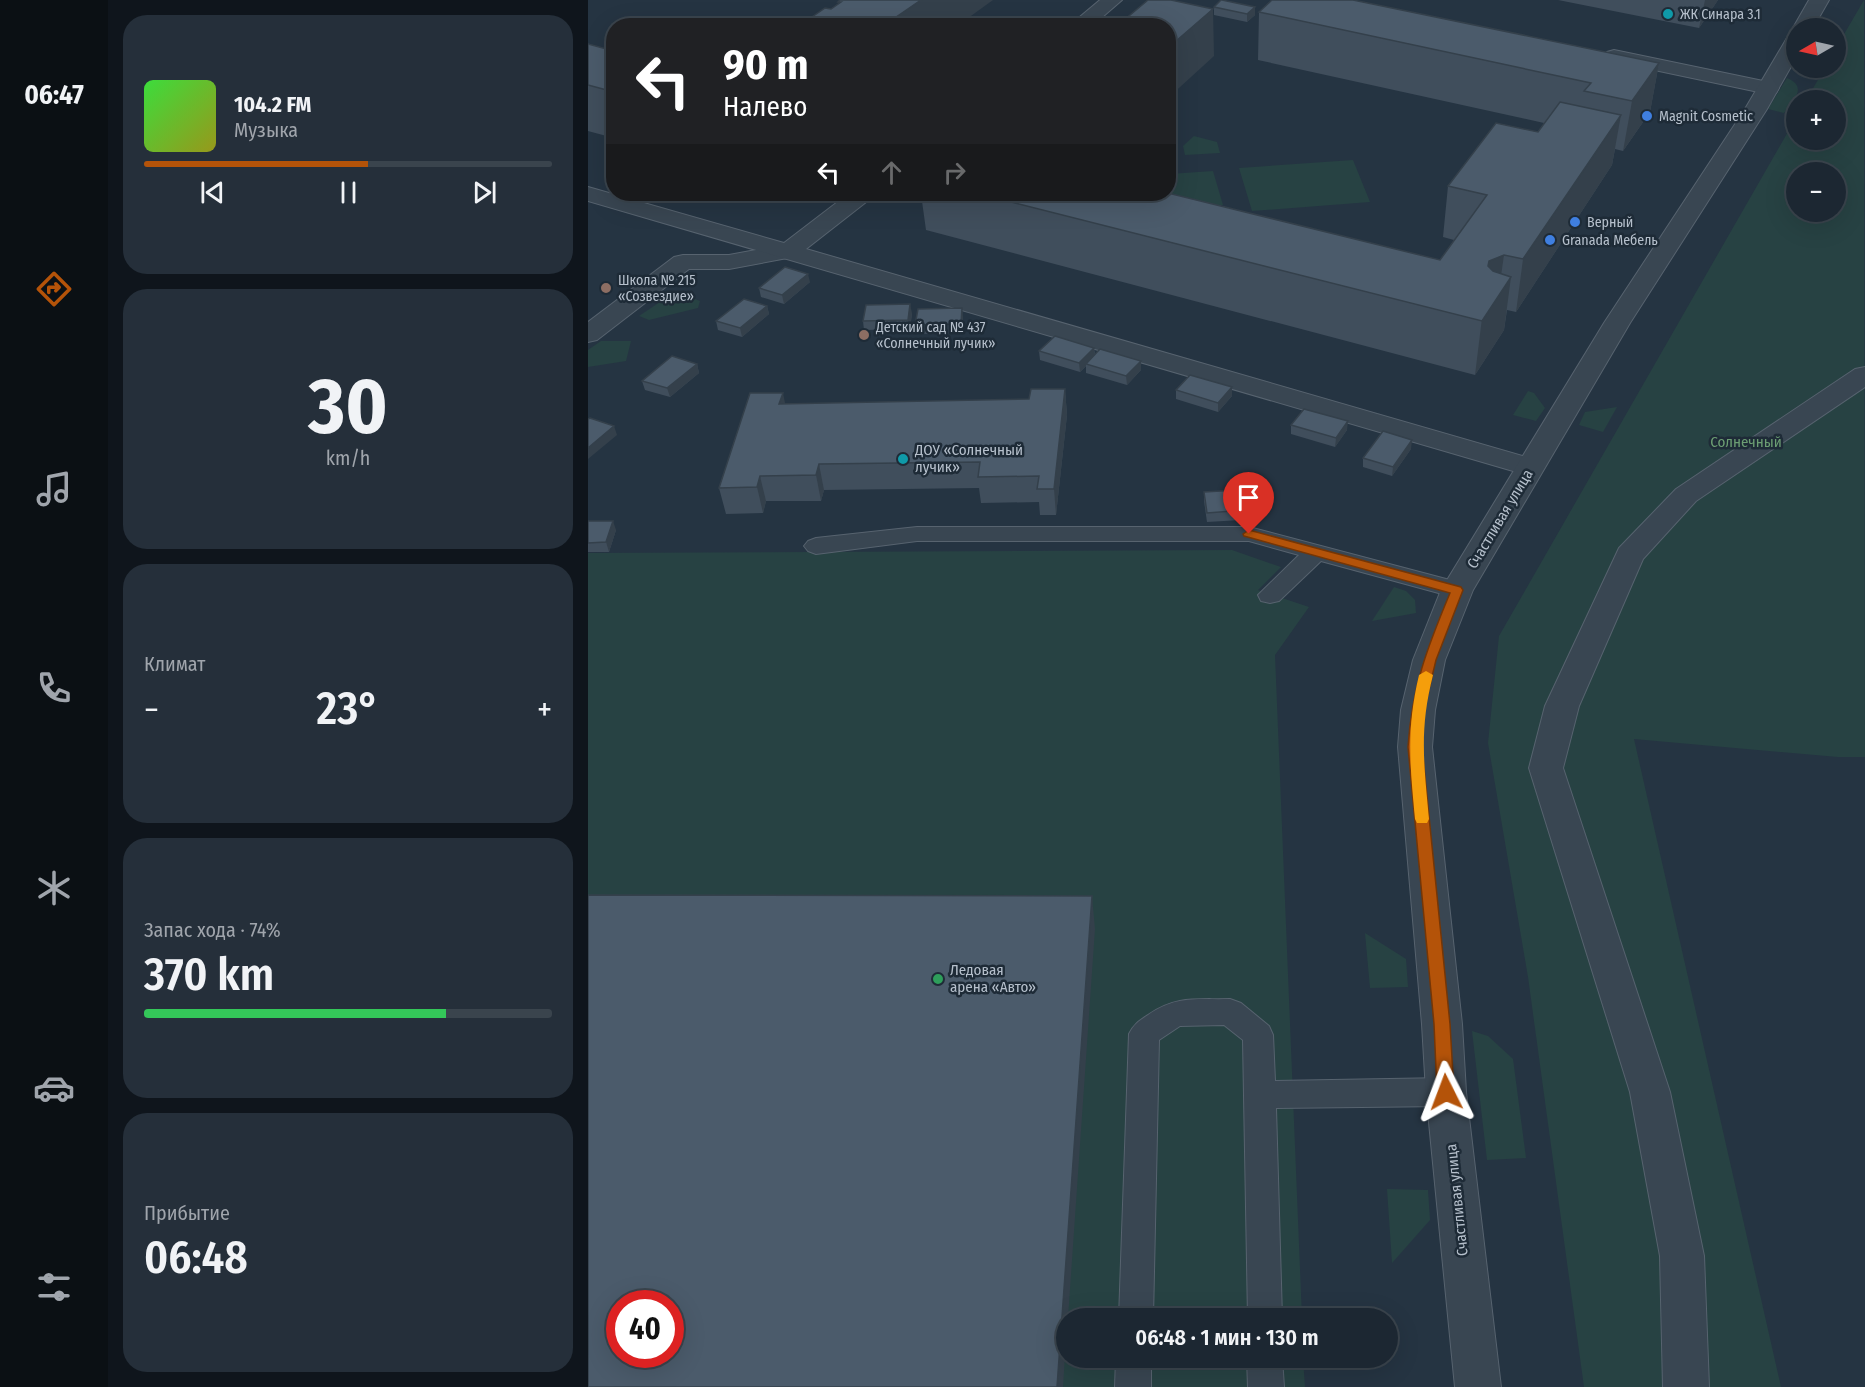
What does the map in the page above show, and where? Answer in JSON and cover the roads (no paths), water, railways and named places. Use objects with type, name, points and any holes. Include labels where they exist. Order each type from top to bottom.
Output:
[{"type":"street","points":[[1089,18],[1112,0]]},
{"type":"street","points":[[1809,18],[1819,0]]},
{"type":"street","points":[[1594,52],[1768,88]]},
{"type":"street","name":"Счастливая улица","points":[[1478,1387],[1446,1092],[1442,1024],[1415,747],[1418,710],[1429,660],[1457,590],[1617,323],[1786,57]]},
{"type":"street","points":[[588,194],[606,199]]},
{"type":"street","points":[[613,201],[1530,467]]},
{"type":"street","points":[[588,334],[683,262],[729,262],[789,251],[853,201]]},
{"type":"street","points":[[1686,1387],[1682,1256],[1650,1092],[1546,768],[1562,705],[1630,555],[1686,495],[1865,375]]},
{"type":"lane","points":[[816,546],[917,534],[1249,534],[1457,590]]},
{"type":"lane","points":[[1270,595],[1316,553]]},
{"type":"lane","points":[[1136,1308],[1144,1034],[1175,1013],[1230,1012],[1258,1035],[1264,1308]]},
{"type":"lane","points":[[1260,1095],[1446,1092]]},
{"type":"lane","points":[[1133,1387],[1134,1368]]},
{"type":"lane","points":[[1265,1368],[1266,1387]]},
{"type":"place","name":"ЖК Синара 3.1","points":[[1668,14]]},
{"type":"place","name":"Magnit Cosmetic","points":[[1647,116]]},
{"type":"place","name":"Верный","points":[[1575,222]]},
{"type":"place","name":"Granada Мебель","points":[[1550,240]]},
{"type":"place","name":"Школа № 215 «Созвездие»","points":[[606,288]]},
{"type":"place","name":"Детский сад № 437 «Солнечный лучик»","points":[[864,335]]},
{"type":"place","name":"ДОУ «Солнечный лучик»","points":[[903,459]]},
{"type":"place","name":"Ледовая арена «Авто»","points":[[938,979]]},
{"type":"park label","name":"Солнечный","points":[[1746,442]]}]
